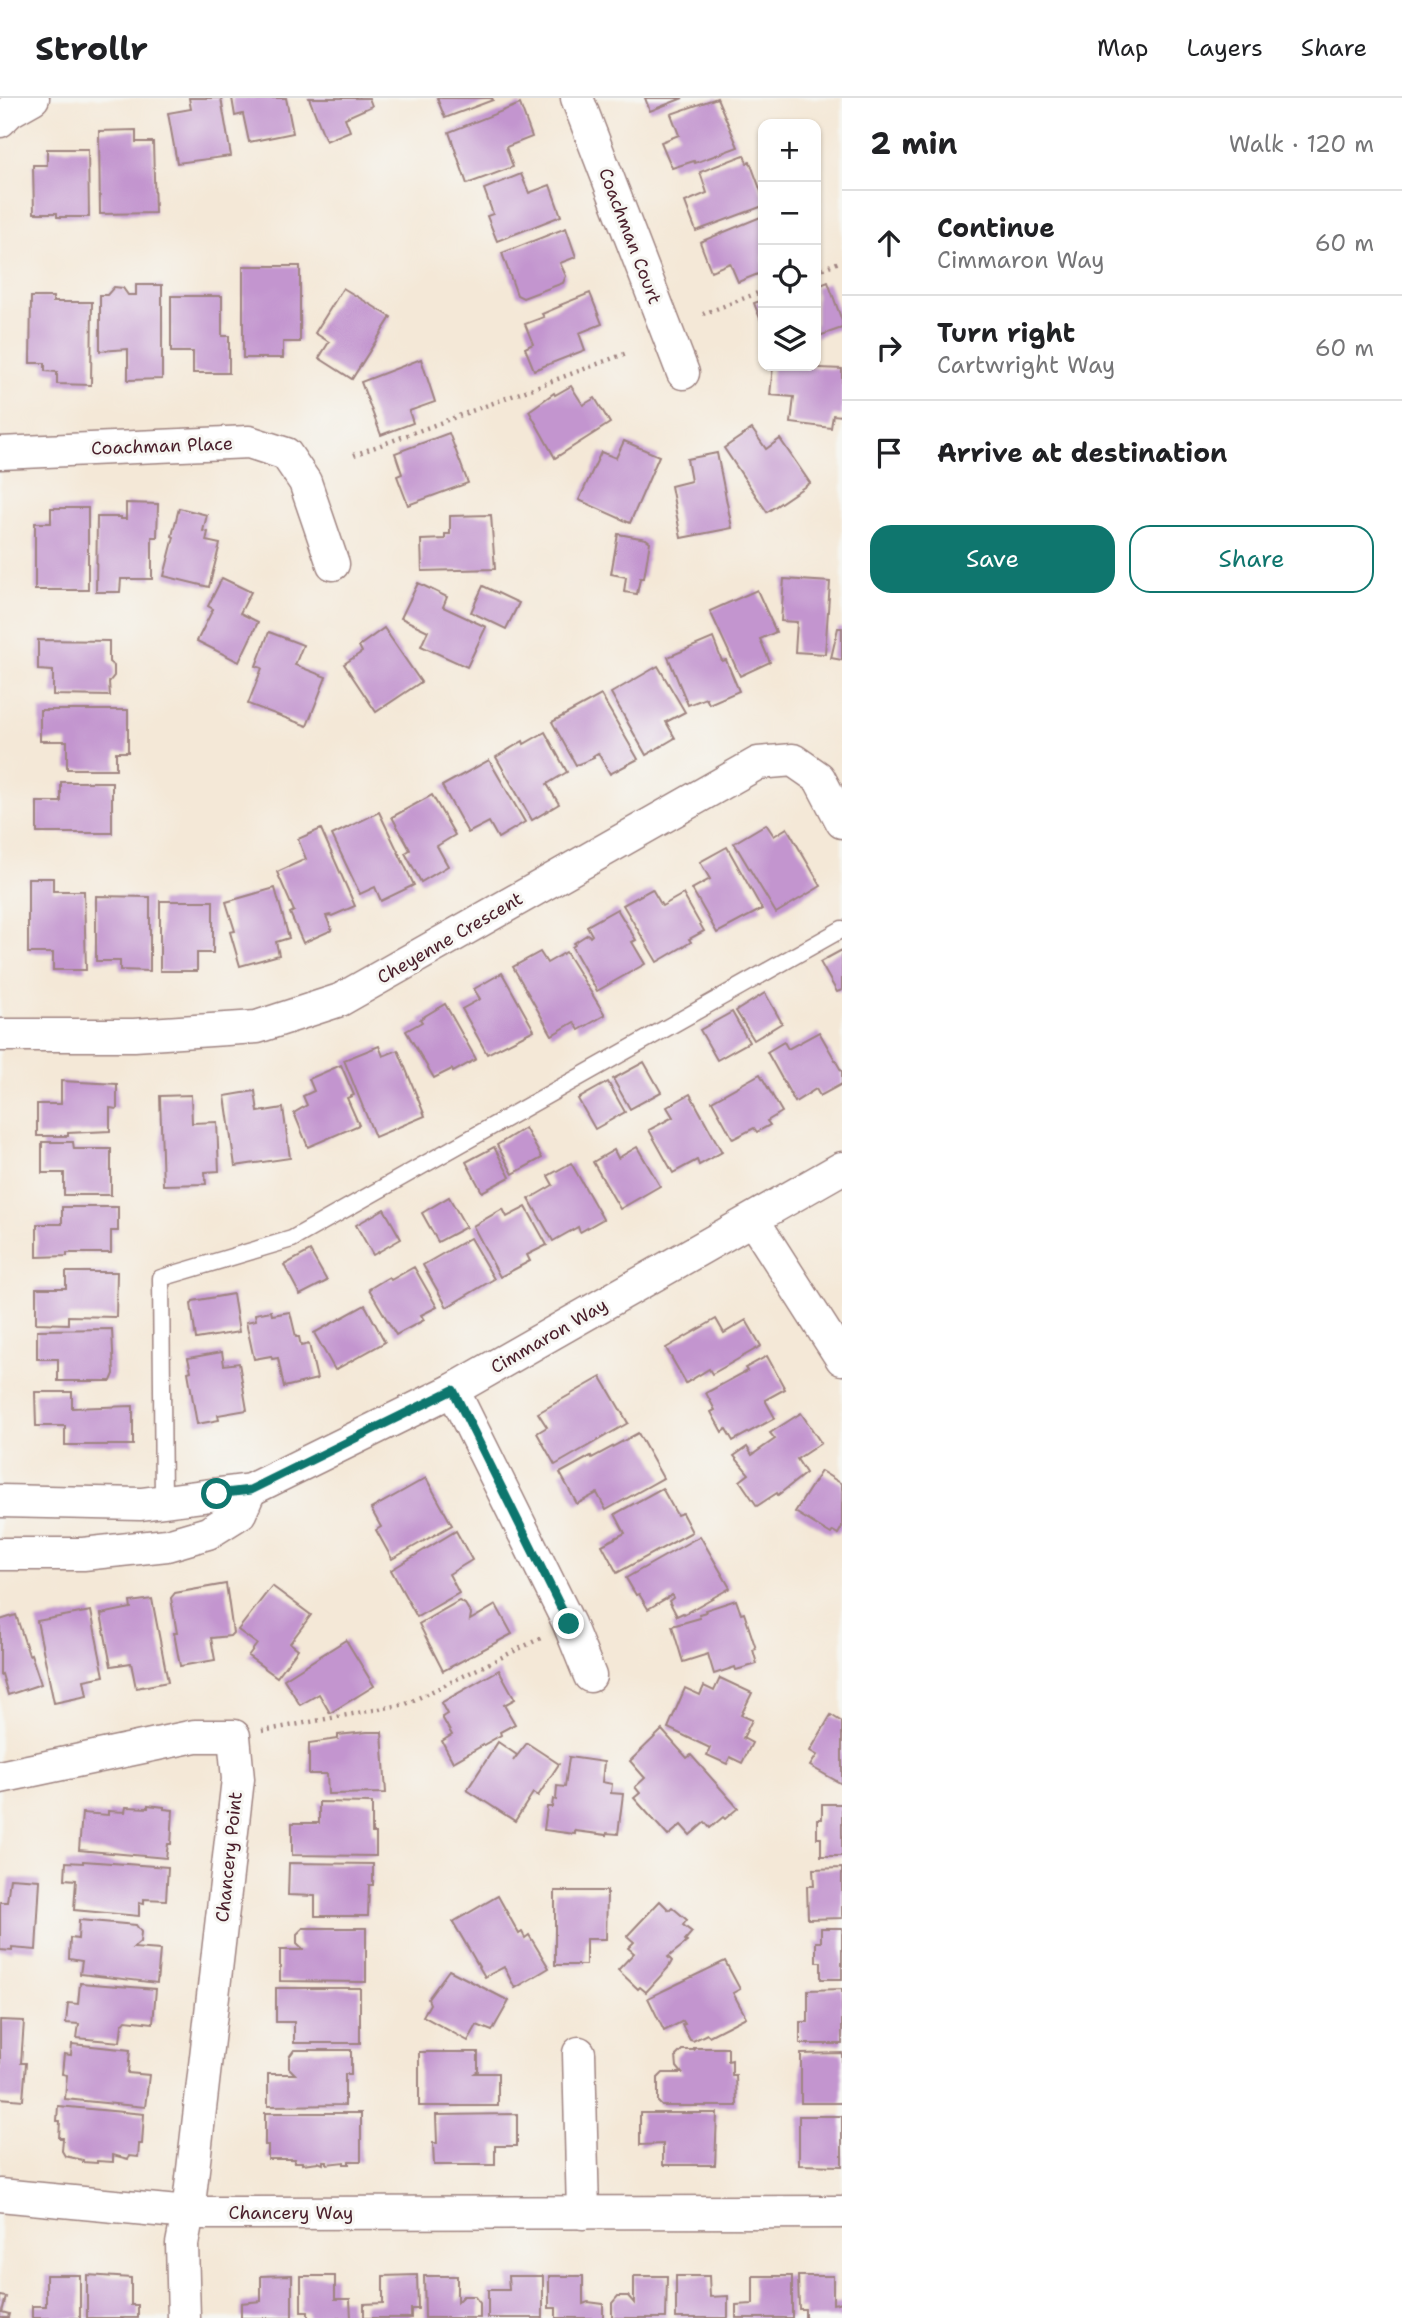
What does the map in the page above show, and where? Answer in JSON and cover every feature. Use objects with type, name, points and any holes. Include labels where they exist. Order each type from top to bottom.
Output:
[{"type":"street","points":[[0,121],[10,111],[33,98]]},
{"type":"street","name":"Coachman Court","points":[[577,98],[683,373]]},
{"type":"street","name":"Coachman Place","points":[[0,453],[249,442],[286,454],[305,482],[333,564]]},
{"type":"street","name":"Cheyenne Crescent","points":[[0,1035],[134,1035],[257,1027],[340,1000],[758,763],[793,760],[819,778],[842,822]]},
{"type":"street","name":"Cimmaron Way","points":[[0,1502],[141,1504],[250,1490],[453,1390],[842,1168]]},
{"type":"street","points":[[753,1220],[842,1359]]},
{"type":"street","points":[[453,1390],[569,1624],[590,1676]]},
{"type":"street","points":[[0,1553],[83,1554],[167,1545],[208,1534],[240,1513],[250,1490]]},
{"type":"street","points":[[0,1777],[195,1736],[234,1736]]},
{"type":"street","name":"Chancery Point","points":[[184,2318],[182,2244],[188,2213],[237,1779],[234,1736]]},
{"type":"street","points":[[579,2053],[583,2213]]},
{"type":"street","name":"Chancery Way","points":[[0,2194],[188,2213],[842,2212]]},
{"type":"lane","points":[[163,1500],[161,1278],[292,1239],[842,929]]},
{"type":"path","points":[[821,269],[842,261]]},
{"type":"path","points":[[703,314],[758,293]]},
{"type":"path","points":[[354,454],[627,353]]},
{"type":"path","points":[[234,1736],[406,1704],[569,1624]]},
{"type":"building","points":[[189,98],[221,98],[231,156],[177,163],[168,113],[191,109]]},
{"type":"building","points":[[232,98],[286,98],[293,133],[249,142],[243,114],[235,116]]},
{"type":"building","points":[[309,98],[369,98],[372,106],[345,118],[350,131],[326,141]]},
{"type":"building","points":[[437,98],[492,98],[493,100],[445,118]]},
{"type":"building","points":[[645,98],[683,98],[650,111]]},
{"type":"building","points":[[717,98],[738,147],[695,163],[694,161],[672,168],[661,142],[679,135],[671,114]]},
{"type":"building","points":[[520,104],[532,137],[506,147],[513,167],[467,184],[449,132]]},
{"type":"building","points":[[136,130],[136,142],[153,142],[155,213],[100,214],[99,131]]},
{"type":"building","points":[[47,149],[88,149],[89,217],[57,217],[57,213],[34,213],[33,165],[47,165]]},
{"type":"building","points":[[744,155],[747,163],[750,162],[758,184],[758,208],[696,231],[685,202],[707,193],[700,172]]},
{"type":"building","points":[[521,174],[529,193],[550,185],[561,216],[497,241],[487,216],[493,214],[484,189]]},
{"type":"building","points":[[758,218],[758,274],[738,282],[730,263],[711,271],[700,242]]},
{"type":"building","points":[[566,228],[576,257],[560,263],[566,276],[563,283],[523,298],[517,295],[502,253]]},
{"type":"building","points":[[243,266],[300,266],[300,342],[283,342],[283,358],[243,358]]},
{"type":"building","points":[[828,282],[842,328],[821,335],[821,308],[821,285]]},
{"type":"building","points":[[136,285],[162,285],[162,379],[128,380],[128,349],[100,351],[100,295],[107,295],[114,287],[123,288],[128,295],[136,295]]},
{"type":"building","points":[[343,288],[391,317],[352,379],[319,358],[329,342],[315,333]]},
{"type":"building","points":[[590,293],[602,324],[579,333],[585,350],[534,370],[525,348],[533,344],[525,324]]},
{"type":"building","points":[[171,296],[222,296],[222,336],[229,336],[229,373],[193,373],[193,352],[171,352]]},
{"type":"building","points":[[31,297],[53,297],[53,302],[92,302],[91,385],[57,384],[57,372],[45,371],[45,363],[30,363]]},
{"type":"building","points":[[421,359],[435,402],[409,411],[413,423],[381,435],[361,382]]},
{"type":"building","points":[[842,369],[842,416],[833,415],[831,428],[791,423],[794,397],[770,395],[772,371]]},
{"type":"building","points":[[571,386],[583,405],[595,398],[610,423],[555,458],[529,411],[554,393],[555,395]]},
{"type":"building","points":[[752,429],[766,449],[780,439],[810,483],[767,512],[724,448]]},
{"type":"building","points":[[449,433],[468,483],[408,505],[397,476],[402,474],[395,453]]},
{"type":"building","points":[[624,441],[659,456],[630,523],[579,500],[601,452],[616,458]]},
{"type":"building","points":[[717,453],[732,528],[681,538],[671,486],[691,481],[687,459]]},
{"type":"building","points":[[126,503],[158,504],[157,537],[152,537],[152,579],[121,579],[120,592],[96,592],[97,517],[126,519]]},
{"type":"building","points":[[51,508],[88,508],[88,590],[35,590],[35,523],[51,523]]},
{"type":"building","points":[[179,508],[207,515],[203,531],[208,532],[206,541],[220,544],[209,587],[164,576]]},
{"type":"building","points":[[491,515],[495,569],[422,571],[421,540],[445,539],[445,534],[450,534],[450,516]]},
{"type":"building","points":[[618,534],[650,542],[644,578],[640,578],[637,594],[624,592],[626,577],[611,574]]},
{"type":"building","points":[[222,578],[251,592],[240,613],[258,622],[239,662],[197,641],[213,609],[208,606]]},
{"type":"building","points":[[784,579],[830,582],[825,654],[795,652],[797,622],[781,621]]},
{"type":"building","points":[[418,583],[447,597],[443,607],[486,627],[467,667],[421,646],[428,631],[401,618]]},
{"type":"building","points":[[483,586],[519,603],[506,629],[471,612]]},
{"type":"building","points":[[757,590],[776,632],[760,639],[770,662],[740,676],[710,611]]},
{"type":"building","points":[[384,628],[421,682],[376,712],[344,664],[362,652],[359,646]]},
{"type":"building","points":[[838,628],[842,628],[842,660],[831,658]]},
{"type":"building","points":[[269,632],[303,645],[295,665],[326,677],[307,726],[248,704],[262,668],[256,666]]},
{"type":"building","points":[[713,638],[739,691],[709,704],[706,698],[688,705],[668,657]]},
{"type":"building","points":[[38,640],[109,641],[109,662],[114,666],[114,676],[109,682],[110,696],[53,695],[53,671],[38,670]]},
{"type":"building","points":[[658,666],[685,712],[666,722],[675,738],[646,755],[611,693]]},
{"type":"building","points":[[601,695],[638,759],[610,774],[598,753],[594,758],[576,765],[552,722]]},
{"type":"building","points":[[40,710],[128,710],[128,752],[116,752],[116,769],[67,769],[67,741],[40,741]]},
{"type":"building","points":[[545,732],[567,772],[547,784],[559,804],[532,820],[496,757]]},
{"type":"building","points":[[489,760],[525,822],[498,838],[489,822],[468,833],[442,786]]},
{"type":"building","points":[[61,782],[112,782],[112,833],[37,833],[37,802],[61,802]]},
{"type":"building","points":[[432,795],[455,835],[437,846],[448,866],[421,882],[405,853],[410,850],[392,817]]},
{"type":"building","points":[[379,812],[414,885],[381,901],[375,887],[360,894],[332,835]]},
{"type":"building","points":[[766,824],[774,836],[787,828],[821,886],[776,913],[734,843]]},
{"type":"building","points":[[321,829],[355,906],[326,916],[332,930],[303,943],[290,913],[294,911],[277,872],[306,859],[298,839]]},
{"type":"building","points":[[727,847],[762,909],[717,933],[692,889],[710,879],[700,862]]},
{"type":"building","points":[[28,878],[53,878],[53,891],[84,891],[86,970],[53,970],[53,953],[28,953]]},
{"type":"building","points":[[275,888],[289,938],[276,942],[279,955],[240,966],[230,932],[235,931],[226,902]]},
{"type":"building","points":[[652,889],[662,906],[683,894],[704,931],[657,962],[623,905]]},
{"type":"building","points":[[96,896],[150,897],[150,971],[120,970],[120,961],[96,961]]},
{"type":"building","points":[[160,901],[213,901],[213,953],[197,953],[197,971],[160,971]]},
{"type":"building","points":[[617,909],[636,940],[632,942],[645,964],[597,991],[572,947],[588,934],[590,937],[592,935],[587,926]]},
{"type":"building","points":[[842,950],[842,990],[837,992],[820,962]]},
{"type":"building","points":[[540,952],[547,963],[566,952],[605,1015],[579,1030],[574,1022],[552,1035],[513,967]]},
{"type":"building","points":[[502,973],[534,1030],[487,1054],[462,1009],[480,999],[474,989]]},
{"type":"building","points":[[765,993],[782,1023],[754,1040],[736,1011]]},
{"type":"building","points":[[445,1004],[476,1059],[453,1072],[452,1069],[434,1078],[406,1031]]},
{"type":"building","points":[[732,1012],[749,1042],[717,1060],[700,1030]]},
{"type":"building","points":[[819,1032],[842,1072],[842,1084],[820,1096],[816,1089],[795,1102],[767,1052],[784,1042],[788,1049]]},
{"type":"building","points":[[379,1046],[383,1056],[398,1050],[425,1116],[375,1137],[344,1060]]},
{"type":"building","points":[[644,1062],[661,1092],[630,1109],[613,1079]]},
{"type":"building","points":[[341,1065],[354,1095],[347,1098],[359,1125],[308,1147],[294,1113],[307,1105],[303,1096],[314,1091],[309,1079]]},
{"type":"building","points":[[760,1074],[782,1112],[767,1121],[770,1125],[757,1132],[754,1128],[733,1139],[712,1101]]},
{"type":"building","points":[[61,1081],[117,1084],[117,1109],[110,1108],[110,1131],[68,1133],[68,1136],[37,1136],[37,1104],[61,1104]]},
{"type":"building","points":[[608,1082],[625,1112],[595,1129],[578,1099]]},
{"type":"building","points":[[255,1091],[258,1112],[283,1108],[290,1158],[235,1166],[225,1096]]},
{"type":"building","points":[[690,1094],[722,1152],[699,1165],[697,1160],[673,1173],[649,1130],[673,1117],[667,1107]]},
{"type":"building","points":[[191,1095],[192,1123],[217,1122],[219,1171],[205,1172],[206,1184],[163,1185],[160,1096]]},
{"type":"building","points":[[525,1128],[542,1158],[513,1174],[497,1145]]},
{"type":"building","points":[[42,1142],[73,1142],[74,1149],[111,1149],[111,1195],[64,1195],[64,1173],[42,1173]]},
{"type":"building","points":[[494,1147],[510,1177],[482,1192],[466,1162]]},
{"type":"building","points":[[637,1147],[660,1186],[620,1209],[593,1162],[614,1150],[618,1158]]},
{"type":"building","points":[[571,1163],[603,1219],[580,1232],[578,1227],[553,1241],[529,1199],[553,1185],[548,1176]]},
{"type":"building","points":[[449,1197],[466,1227],[438,1242],[422,1213]]},
{"type":"building","points":[[62,1207],[118,1207],[118,1231],[111,1231],[111,1253],[67,1253],[67,1256],[37,1257],[37,1224],[62,1224]]},
{"type":"building","points":[[526,1207],[547,1245],[527,1255],[530,1261],[500,1277],[473,1226],[503,1209],[507,1217]]},
{"type":"building","points":[[384,1209],[401,1239],[373,1255],[356,1225]]},
{"type":"building","points":[[470,1238],[494,1279],[447,1307],[423,1265]]},
{"type":"building","points":[[310,1251],[327,1281],[300,1295],[284,1265]]},
{"type":"building","points":[[414,1267],[437,1307],[421,1315],[424,1320],[396,1335],[369,1289]]},
{"type":"building","points":[[66,1272],[117,1272],[116,1317],[68,1316],[68,1324],[36,1323],[36,1288],[66,1288]]},
{"type":"building","points":[[233,1294],[239,1332],[196,1339],[191,1304],[193,1301]]},
{"type":"building","points":[[365,1305],[385,1342],[335,1370],[314,1333]]},
{"type":"building","points":[[271,1311],[272,1315],[290,1312],[301,1346],[309,1344],[317,1379],[284,1387],[278,1358],[272,1359],[271,1356],[254,1359],[246,1322],[256,1320],[255,1314]]},
{"type":"building","points":[[716,1319],[724,1333],[746,1320],[761,1346],[712,1374],[709,1369],[686,1383],[666,1348]]},
{"type":"building","points":[[112,1329],[114,1374],[111,1381],[58,1381],[58,1359],[37,1359],[37,1330]]},
{"type":"building","points":[[222,1352],[224,1365],[239,1363],[247,1410],[218,1415],[219,1420],[197,1424],[188,1358]]},
{"type":"building","points":[[767,1356],[785,1389],[765,1400],[775,1418],[733,1441],[726,1429],[722,1432],[711,1412],[715,1410],[706,1393],[747,1371],[745,1368]]},
{"type":"building","points":[[601,1377],[628,1423],[555,1465],[537,1433],[547,1427],[538,1413]]},
{"type":"building","points":[[35,1392],[72,1392],[72,1408],[133,1406],[133,1445],[65,1445],[65,1426],[36,1426]]},
{"type":"building","points":[[801,1413],[821,1443],[797,1459],[806,1473],[778,1495],[777,1493],[757,1506],[740,1481],[749,1474],[734,1456],[747,1447],[752,1455],[775,1439],[770,1433]]},
{"type":"building","points":[[638,1433],[663,1478],[606,1510],[597,1493],[577,1504],[560,1473]]},
{"type":"building","points":[[821,1471],[842,1484],[842,1527],[838,1534],[833,1531],[831,1534],[795,1512]]},
{"type":"building","points":[[426,1478],[452,1525],[392,1559],[376,1530],[381,1527],[371,1509]]},
{"type":"building","points":[[662,1488],[677,1515],[682,1513],[692,1532],[617,1573],[602,1545],[625,1533],[615,1514]]},
{"type":"building","points":[[456,1531],[472,1560],[449,1574],[459,1593],[417,1617],[391,1570]]},
{"type":"building","points":[[700,1536],[730,1588],[677,1616],[669,1601],[673,1598],[672,1595],[648,1609],[626,1578]]},
{"type":"building","points":[[226,1584],[233,1633],[230,1636],[211,1638],[215,1660],[180,1666],[171,1598],[175,1593]]},
{"type":"building","points":[[272,1586],[311,1615],[290,1643],[298,1649],[277,1677],[248,1656],[257,1644],[238,1630]]},
{"type":"building","points":[[152,1599],[168,1682],[136,1688],[131,1663],[111,1666],[101,1614],[131,1608],[130,1602]]},
{"type":"building","points":[[736,1600],[741,1614],[744,1613],[756,1649],[753,1650],[757,1664],[714,1674],[708,1654],[683,1662],[672,1626],[700,1618],[699,1614],[706,1612],[705,1610]]},
{"type":"building","points":[[459,1601],[465,1604],[471,1614],[470,1620],[496,1605],[512,1634],[443,1671],[419,1624]]},
{"type":"building","points":[[91,1611],[104,1676],[84,1680],[87,1696],[54,1703],[37,1621]]},
{"type":"building","points":[[16,1615],[41,1684],[8,1695],[2,1674],[0,1675],[0,1620]]},
{"type":"building","points":[[346,1640],[374,1686],[330,1713],[319,1694],[300,1705],[284,1679]]},
{"type":"building","points":[[499,1670],[515,1699],[504,1705],[515,1724],[453,1762],[442,1741],[452,1735],[442,1717],[447,1714],[441,1703]]},
{"type":"building","points":[[720,1678],[752,1693],[741,1715],[752,1720],[743,1738],[752,1743],[742,1763],[730,1757],[727,1764],[707,1755],[710,1748],[668,1728],[685,1688],[700,1695],[704,1686],[714,1691]]},
{"type":"building","points":[[831,1715],[842,1722],[842,1784],[810,1766],[817,1755],[810,1751]]},
{"type":"building","points":[[662,1730],[687,1758],[691,1755],[738,1808],[710,1828],[705,1822],[690,1835],[681,1825],[668,1836],[634,1798],[640,1793],[635,1787],[645,1778],[630,1761]]},
{"type":"building","points":[[382,1732],[386,1793],[328,1794],[327,1774],[309,1774],[309,1743],[338,1739],[338,1735]]},
{"type":"building","points":[[498,1742],[517,1755],[513,1761],[527,1743],[559,1764],[538,1796],[533,1793],[515,1821],[467,1790]]},
{"type":"building","points":[[569,1757],[604,1762],[602,1782],[612,1784],[611,1793],[623,1794],[618,1834],[575,1831],[575,1834],[544,1830],[547,1807],[552,1807],[553,1799],[556,1800],[557,1786],[565,1787]]},
{"type":"building","points":[[319,1802],[372,1803],[372,1833],[376,1833],[376,1856],[292,1855],[292,1823],[319,1823]]},
{"type":"building","points":[[822,1804],[842,1804],[842,1856],[821,1856],[817,1819],[822,1819]]},
{"type":"building","points":[[148,1805],[173,1810],[171,1844],[168,1844],[166,1858],[79,1850],[82,1813],[108,1815],[108,1811],[125,1812],[126,1807],[148,1808]]},
{"type":"building","points":[[66,1862],[168,1867],[166,1900],[144,1899],[144,1904],[139,1903],[139,1916],[74,1910],[76,1880],[65,1879]]},
{"type":"building","points":[[289,1863],[373,1864],[368,1916],[315,1916],[315,1896],[288,1895]]},
{"type":"building","points":[[842,1868],[842,1918],[808,1919],[807,1886],[814,1886],[813,1869]]},
{"type":"building","points":[[10,1878],[40,1880],[36,1950],[0,1950],[0,1902],[7,1902]]},
{"type":"building","points":[[555,1891],[607,1891],[606,1939],[586,1939],[586,1965],[555,1965]]},
{"type":"building","points":[[498,1896],[519,1934],[522,1932],[525,1938],[529,1935],[549,1968],[515,1988],[504,1967],[485,1977],[453,1922]]},
{"type":"building","points":[[660,1901],[669,1910],[672,1907],[687,1920],[683,1925],[692,1932],[685,1940],[687,1942],[668,1957],[672,1961],[668,1968],[646,1992],[640,1987],[638,1989],[618,1970],[634,1953],[628,1948],[634,1942],[627,1936]]},
{"type":"building","points":[[79,1920],[136,1925],[141,1932],[140,1942],[133,1948],[160,1950],[157,1983],[80,1974],[82,1961],[69,1959],[70,1938],[78,1939]]},
{"type":"building","points":[[303,1928],[366,1928],[366,1982],[280,1981],[280,1950],[303,1950],[297,1944],[297,1934]]},
{"type":"building","points":[[821,1928],[842,1928],[842,1979],[821,1979],[821,1962],[816,1962],[816,1942],[821,1942]]},
{"type":"building","points":[[725,1961],[740,1989],[733,1993],[746,2017],[693,2041],[682,2025],[685,2024],[683,2021],[664,2031],[648,1998]]},
{"type":"building","points":[[449,1970],[509,2001],[492,2031],[477,2025],[468,2041],[423,2016],[430,2004],[428,1999]]},
{"type":"building","points":[[80,1983],[156,1989],[153,2023],[126,2020],[122,2025],[120,2042],[77,2038],[79,2024],[66,2023],[68,2003],[78,2004]]},
{"type":"building","points":[[276,1988],[360,1988],[360,2043],[294,2043],[294,2022],[276,2022]]},
{"type":"building","points":[[842,1989],[842,2044],[800,2044],[800,2022],[808,2022],[808,1990]]},
{"type":"building","points":[[0,2020],[24,2021],[21,2063],[26,2063],[23,2100],[0,2098]]},
{"type":"building","points":[[72,2044],[130,2050],[128,2073],[149,2075],[145,2107],[65,2099],[67,2075],[62,2074],[64,2054],[71,2055]]},
{"type":"building","points":[[728,2048],[728,2061],[732,2060],[732,2075],[736,2075],[737,2106],[662,2106],[658,2102],[658,2078],[663,2073],[682,2073],[677,2067],[676,2056],[682,2050]]},
{"type":"building","points":[[294,2050],[351,2050],[351,2074],[345,2074],[345,2105],[268,2106],[268,2074],[295,2074],[289,2068],[289,2057]]},
{"type":"building","points":[[419,2052],[478,2052],[478,2071],[475,2073],[498,2073],[498,2106],[419,2106]]},
{"type":"building","points":[[842,2053],[842,2103],[801,2103],[801,2054]]},
{"type":"building","points":[[58,2106],[144,2114],[142,2144],[139,2144],[138,2157],[129,2156],[128,2159],[113,2155],[113,2162],[97,2163],[65,2156],[62,2151],[63,2138],[59,2138]]},
{"type":"building","points":[[265,2113],[361,2113],[361,2161],[349,2161],[349,2164],[327,2164],[327,2161],[323,2161],[323,2164],[302,2164],[294,2162],[295,2159],[268,2159]]},
{"type":"building","points":[[640,2113],[717,2113],[715,2165],[663,2165],[663,2144],[640,2145]]},
{"type":"building","points":[[517,2114],[517,2146],[495,2146],[495,2165],[434,2165],[433,2143],[437,2143],[436,2115]]},
{"type":"building","points":[[799,2116],[842,2116],[842,2166],[799,2165]]},
{"type":"building","points":[[46,2275],[80,2275],[80,2318],[32,2318],[32,2306],[46,2306]]},
{"type":"building","points":[[87,2275],[131,2278],[131,2305],[138,2305],[138,2318],[87,2318]]},
{"type":"building","points":[[292,2275],[292,2318],[241,2318],[241,2303],[261,2301],[261,2276]]},
{"type":"building","points":[[417,2275],[418,2309],[411,2309],[411,2318],[364,2318],[364,2304],[383,2303],[383,2276]]},
{"type":"building","points":[[301,2276],[335,2276],[335,2299],[350,2299],[351,2318],[308,2318],[308,2312],[301,2312]]},
{"type":"building","points":[[424,2276],[457,2276],[457,2302],[463,2296],[474,2296],[480,2303],[480,2318],[425,2318]]},
{"type":"building","points":[[508,2276],[543,2276],[543,2318],[488,2318],[488,2290],[509,2290]]},
{"type":"building","points":[[549,2276],[583,2276],[583,2304],[603,2304],[603,2318],[556,2318],[556,2308],[549,2308]]},
{"type":"building","points":[[634,2276],[667,2276],[666,2318],[612,2318],[612,2303],[618,2296],[628,2296],[634,2303]]},
{"type":"building","points":[[676,2276],[709,2276],[710,2297],[728,2296],[728,2318],[676,2318]]},
{"type":"building","points":[[753,2276],[792,2276],[792,2318],[736,2318],[736,2305],[753,2304]]},
{"type":"building","points":[[798,2276],[833,2276],[833,2304],[842,2302],[842,2318],[805,2318],[805,2309],[799,2309]]},
{"type":"building","points":[[0,2296],[6,2297],[2,2312],[9,2314],[8,2318],[0,2318]]},
{"type":"route","points":[[217,1494],[250,1490],[453,1390],[569,1624]]}]
